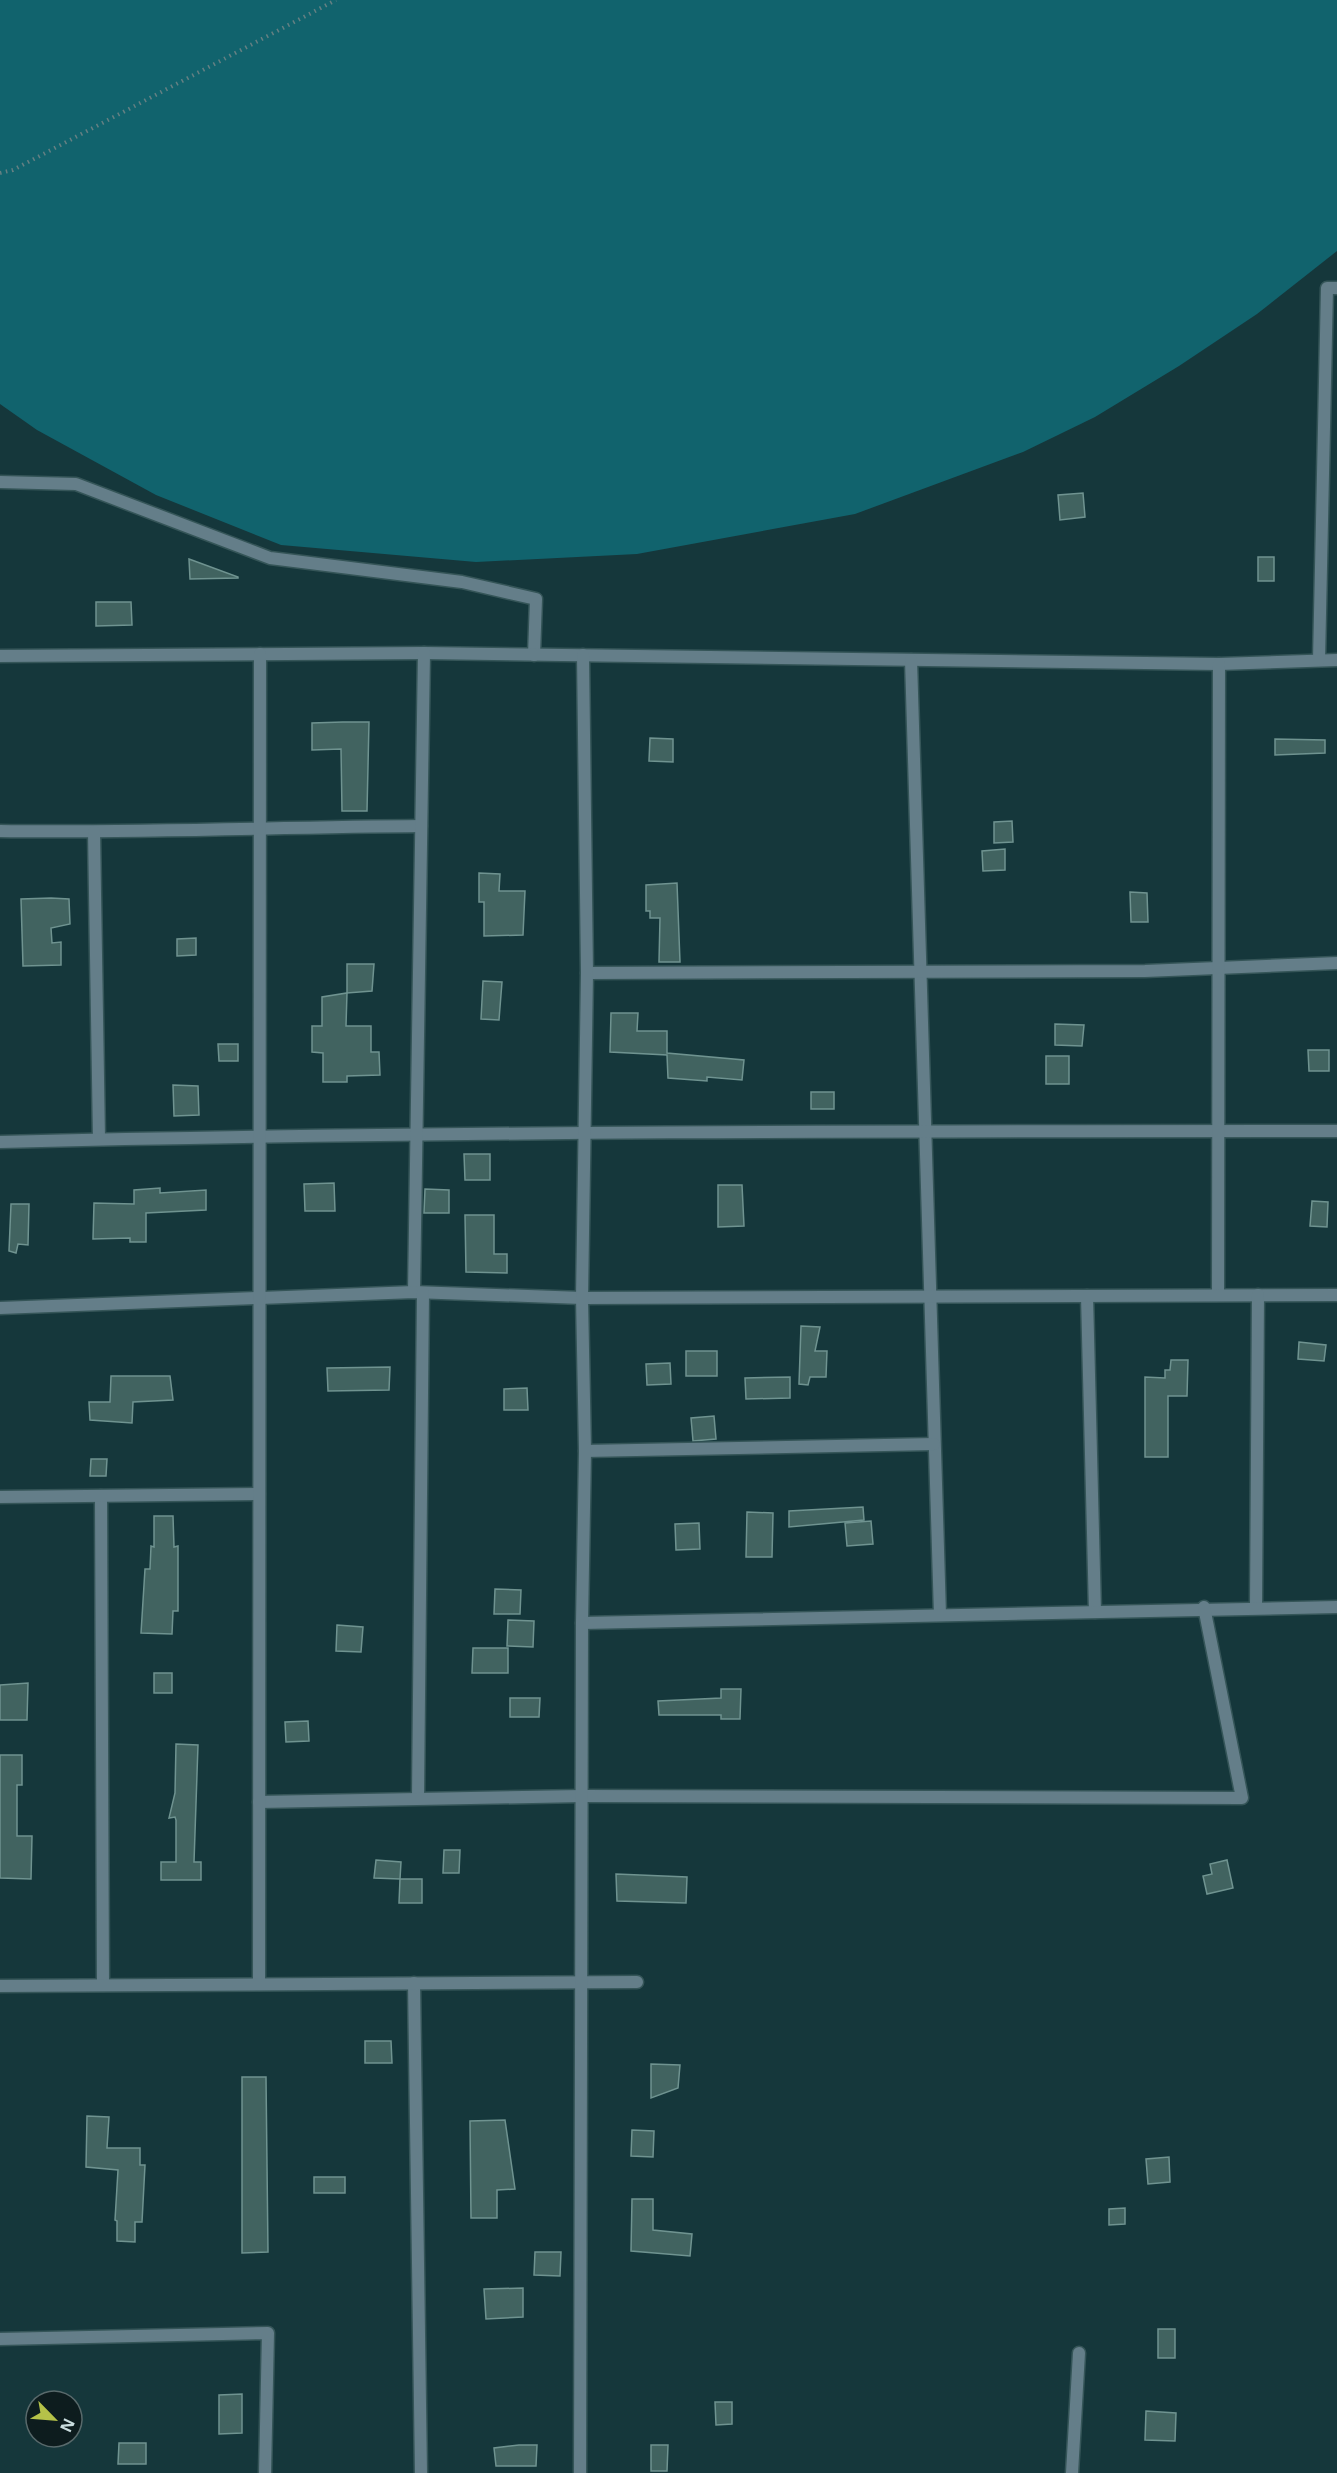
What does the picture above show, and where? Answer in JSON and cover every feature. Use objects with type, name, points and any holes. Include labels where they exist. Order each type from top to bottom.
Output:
[{"type":"street","points":[[1319,660],[1327,288],[1337,288]]},
{"type":"street","points":[[0,482],[76,484],[270,558],[462,582],[536,599],[534,655]]},
{"type":"street","points":[[0,656],[423,653],[1219,664],[1337,660]]},
{"type":"street","points":[[418,1798],[416,1135],[423,653]]},
{"type":"street","points":[[260,654],[260,1984]]},
{"type":"street","points":[[580,2473],[583,1982],[582,1623],[585,1451],[582,1298],[587,973],[584,655]]},
{"type":"street","points":[[911,660],[940,1615]]},
{"type":"street","points":[[1218,1295],[1219,664]]},
{"type":"street","points":[[0,831],[94,832],[260,827],[421,826]]},
{"type":"street","points":[[94,832],[99,1139]]},
{"type":"street","points":[[587,973],[1145,971],[1337,963]]},
{"type":"street","points":[[0,1142],[260,1135],[585,1132],[1337,1131]]},
{"type":"street","points":[[0,1308],[418,1292],[582,1298],[1337,1295]]},
{"type":"street","points":[[1256,1608],[1258,1295]]},
{"type":"street","points":[[1087,1296],[1095,1612]]},
{"type":"street","points":[[585,1451],[934,1444]]},
{"type":"street","points":[[0,1497],[260,1494]]},
{"type":"street","points":[[101,1496],[104,1985]]},
{"type":"street","points":[[582,1623],[1204,1608],[1337,1607]]},
{"type":"street","points":[[259,1802],[582,1796],[1242,1798],[1204,1608]]},
{"type":"street","points":[[0,1986],[637,1982]]},
{"type":"street","points":[[414,1983],[421,2473]]},
{"type":"street","points":[[0,2339],[268,2333],[265,2473]]},
{"type":"street","points":[[1072,2473],[1079,2353]]},
{"type":"path","points":[[0,173],[13,170],[336,0]]},
{"type":"shaded area","points":[[0,0],[1337,0],[1337,251],[1257,314],[1179,366],[1095,417],[1023,452],[855,514],[637,554],[476,562],[281,545],[156,495],[37,430],[0,404]]},
{"type":"building","points":[[1083,493],[1085,517],[1060,520],[1058,495]]},
{"type":"building","points":[[1258,557],[1274,557],[1274,581],[1258,581]]},
{"type":"building","points":[[189,559],[238,577],[238,578],[190,579]]},
{"type":"building","points":[[96,602],[131,602],[132,625],[96,626]]},
{"type":"building","points":[[369,722],[367,811],[342,811],[341,749],[312,750],[312,723]]},
{"type":"building","points":[[650,738],[673,739],[673,762],[649,761]]},
{"type":"building","points":[[1275,739],[1325,740],[1325,753],[1275,755]]},
{"type":"building","points":[[1012,821],[1013,842],[994,843],[994,822]]},
{"type":"building","points":[[1005,849],[1005,870],[983,871],[982,851]]},
{"type":"building","points":[[479,873],[500,874],[499,891],[525,891],[523,935],[484,936],[484,902],[479,902]]},
{"type":"building","points":[[677,883],[680,962],[659,962],[660,918],[650,918],[650,911],[646,911],[646,885]]},
{"type":"building","points":[[1130,892],[1147,893],[1148,922],[1131,922]]},
{"type":"building","points":[[21,899],[69,899],[70,924],[51,928],[52,943],[61,942],[61,965],[23,966]]},
{"type":"building","points":[[196,938],[196,955],[177,956],[177,939]]},
{"type":"building","points":[[347,964],[374,964],[372,991],[347,993]]},
{"type":"building","points":[[483,981],[502,982],[499,1020],[481,1019]]},
{"type":"building","points":[[347,993],[346,1026],[371,1026],[371,1052],[379,1052],[380,1075],[347,1076],[347,1082],[323,1082],[323,1053],[312,1052],[312,1026],[322,1026],[322,997]]},
{"type":"building","points":[[611,1013],[638,1013],[637,1031],[667,1031],[667,1053],[744,1060],[742,1080],[707,1077],[707,1081],[668,1078],[667,1055],[610,1052]]},
{"type":"building","points":[[1055,1024],[1084,1025],[1082,1046],[1055,1045]]},
{"type":"building","points":[[218,1044],[238,1044],[238,1061],[219,1061]]},
{"type":"building","points":[[1308,1050],[1329,1050],[1329,1071],[1309,1071]]},
{"type":"building","points":[[1046,1056],[1069,1056],[1069,1084],[1046,1084]]},
{"type":"building","points":[[173,1085],[198,1086],[199,1115],[174,1116]]},
{"type":"building","points":[[811,1092],[834,1092],[834,1109],[811,1109]]},
{"type":"building","points":[[464,1154],[490,1154],[490,1180],[465,1180]]},
{"type":"building","points":[[334,1183],[335,1211],[305,1211],[304,1184]]},
{"type":"building","points":[[718,1185],[742,1185],[744,1226],[718,1227]]},
{"type":"building","points":[[160,1188],[160,1193],[206,1190],[206,1210],[146,1213],[146,1242],[130,1242],[130,1238],[93,1239],[94,1203],[134,1204],[134,1190]]},
{"type":"building","points":[[425,1189],[449,1190],[449,1213],[424,1213]]},
{"type":"building","points":[[1312,1201],[1328,1202],[1327,1227],[1310,1226]]},
{"type":"building","points":[[11,1204],[29,1204],[28,1245],[18,1244],[16,1253],[9,1251]]},
{"type":"building","points":[[465,1215],[494,1215],[494,1254],[507,1254],[507,1273],[466,1272]]},
{"type":"building","points":[[801,1326],[820,1327],[815,1351],[827,1351],[826,1377],[810,1377],[808,1385],[799,1384]]},
{"type":"building","points":[[1299,1342],[1326,1345],[1324,1361],[1298,1359]]},
{"type":"building","points":[[686,1351],[717,1351],[717,1376],[686,1376]]},
{"type":"building","points":[[1171,1360],[1188,1360],[1187,1396],[1168,1396],[1168,1457],[1145,1457],[1145,1377],[1165,1378],[1165,1370],[1170,1370]]},
{"type":"building","points":[[670,1363],[671,1384],[647,1385],[646,1364]]},
{"type":"building","points":[[390,1367],[389,1390],[328,1391],[327,1368]]},
{"type":"building","points":[[111,1376],[170,1376],[173,1400],[133,1402],[132,1423],[90,1420],[89,1402],[110,1402]]},
{"type":"building","points":[[790,1377],[790,1398],[746,1399],[745,1378]]},
{"type":"building","points":[[527,1388],[528,1410],[504,1410],[504,1389]]},
{"type":"building","points":[[714,1416],[716,1439],[693,1441],[691,1418]]},
{"type":"building","points":[[91,1459],[107,1459],[106,1476],[90,1476]]},
{"type":"building","points":[[863,1507],[864,1520],[789,1527],[789,1511]]},
{"type":"building","points":[[747,1512],[773,1513],[772,1557],[746,1557]]},
{"type":"building","points":[[154,1516],[173,1516],[174,1547],[178,1546],[178,1611],[173,1611],[172,1634],[141,1633],[145,1569],[150,1569],[151,1546],[154,1547]]},
{"type":"building","points":[[871,1521],[873,1544],[847,1546],[845,1523]]},
{"type":"building","points":[[699,1523],[700,1549],[676,1550],[675,1524]]},
{"type":"building","points":[[495,1589],[521,1590],[520,1614],[494,1614]]},
{"type":"building","points":[[508,1620],[534,1621],[533,1647],[507,1646]]},
{"type":"building","points":[[337,1625],[363,1627],[361,1652],[336,1651]]},
{"type":"building","points":[[473,1648],[508,1648],[508,1673],[472,1673]]},
{"type":"building","points":[[154,1673],[172,1673],[172,1693],[154,1693]]},
{"type":"building","points":[[28,1683],[27,1720],[0,1720],[0,1685]]},
{"type":"building","points":[[721,1689],[741,1689],[740,1719],[721,1719],[721,1715],[659,1715],[658,1701],[721,1698]]},
{"type":"building","points":[[510,1698],[540,1698],[539,1717],[510,1717]]},
{"type":"building","points":[[308,1721],[309,1741],[286,1742],[285,1722]]},
{"type":"building","points":[[176,1744],[198,1745],[194,1862],[201,1862],[201,1880],[161,1880],[161,1862],[176,1862],[176,1820],[175,1817],[169,1818],[175,1793]]},
{"type":"building","points":[[0,1755],[22,1755],[22,1785],[17,1785],[17,1836],[32,1836],[31,1879],[0,1878]]},
{"type":"building","points":[[444,1850],[460,1850],[459,1873],[443,1873]]},
{"type":"building","points":[[376,1860],[401,1862],[400,1879],[374,1878]]},
{"type":"building","points":[[1227,1860],[1233,1888],[1207,1894],[1203,1876],[1212,1874],[1210,1864]]},
{"type":"building","points":[[616,1874],[687,1877],[686,1903],[617,1901]]},
{"type":"building","points":[[400,1879],[422,1879],[422,1903],[399,1903]]},
{"type":"building","points":[[365,2041],[391,2041],[392,2063],[365,2063]]},
{"type":"building","points":[[651,2064],[680,2065],[678,2088],[651,2098]]},
{"type":"building","points":[[242,2077],[266,2077],[268,2252],[242,2253]]},
{"type":"building","points":[[87,2116],[109,2117],[107,2148],[140,2148],[140,2165],[145,2165],[142,2222],[135,2222],[135,2242],[117,2241],[117,2221],[115,2220],[118,2170],[86,2167]]},
{"type":"building","points":[[505,2120],[515,2189],[497,2190],[497,2218],[471,2218],[470,2121]]},
{"type":"building","points":[[632,2130],[654,2131],[653,2157],[631,2156]]},
{"type":"building","points":[[1169,2157],[1170,2182],[1148,2184],[1146,2159]]},
{"type":"building","points":[[314,2177],[345,2177],[345,2193],[314,2193]]},
{"type":"building","points":[[632,2199],[653,2199],[653,2230],[692,2234],[690,2256],[631,2251]]},
{"type":"building","points":[[1125,2208],[1125,2224],[1109,2225],[1109,2209]]},
{"type":"building","points":[[535,2252],[561,2252],[560,2276],[534,2275]]},
{"type":"building","points":[[523,2288],[523,2317],[486,2319],[484,2289]]},
{"type":"building","points":[[1158,2329],[1175,2329],[1175,2358],[1158,2358]]},
{"type":"building","points":[[242,2394],[242,2433],[219,2434],[219,2395]]},
{"type":"building","points":[[715,2402],[732,2402],[732,2424],[716,2425]]},
{"type":"building","points":[[1146,2411],[1176,2413],[1175,2441],[1145,2440]]},
{"type":"building","points":[[119,2443],[146,2443],[146,2464],[118,2464]]},
{"type":"building","points":[[537,2445],[536,2466],[496,2466],[494,2448]]},
{"type":"building","points":[[651,2445],[668,2445],[667,2471],[651,2471]]}]
